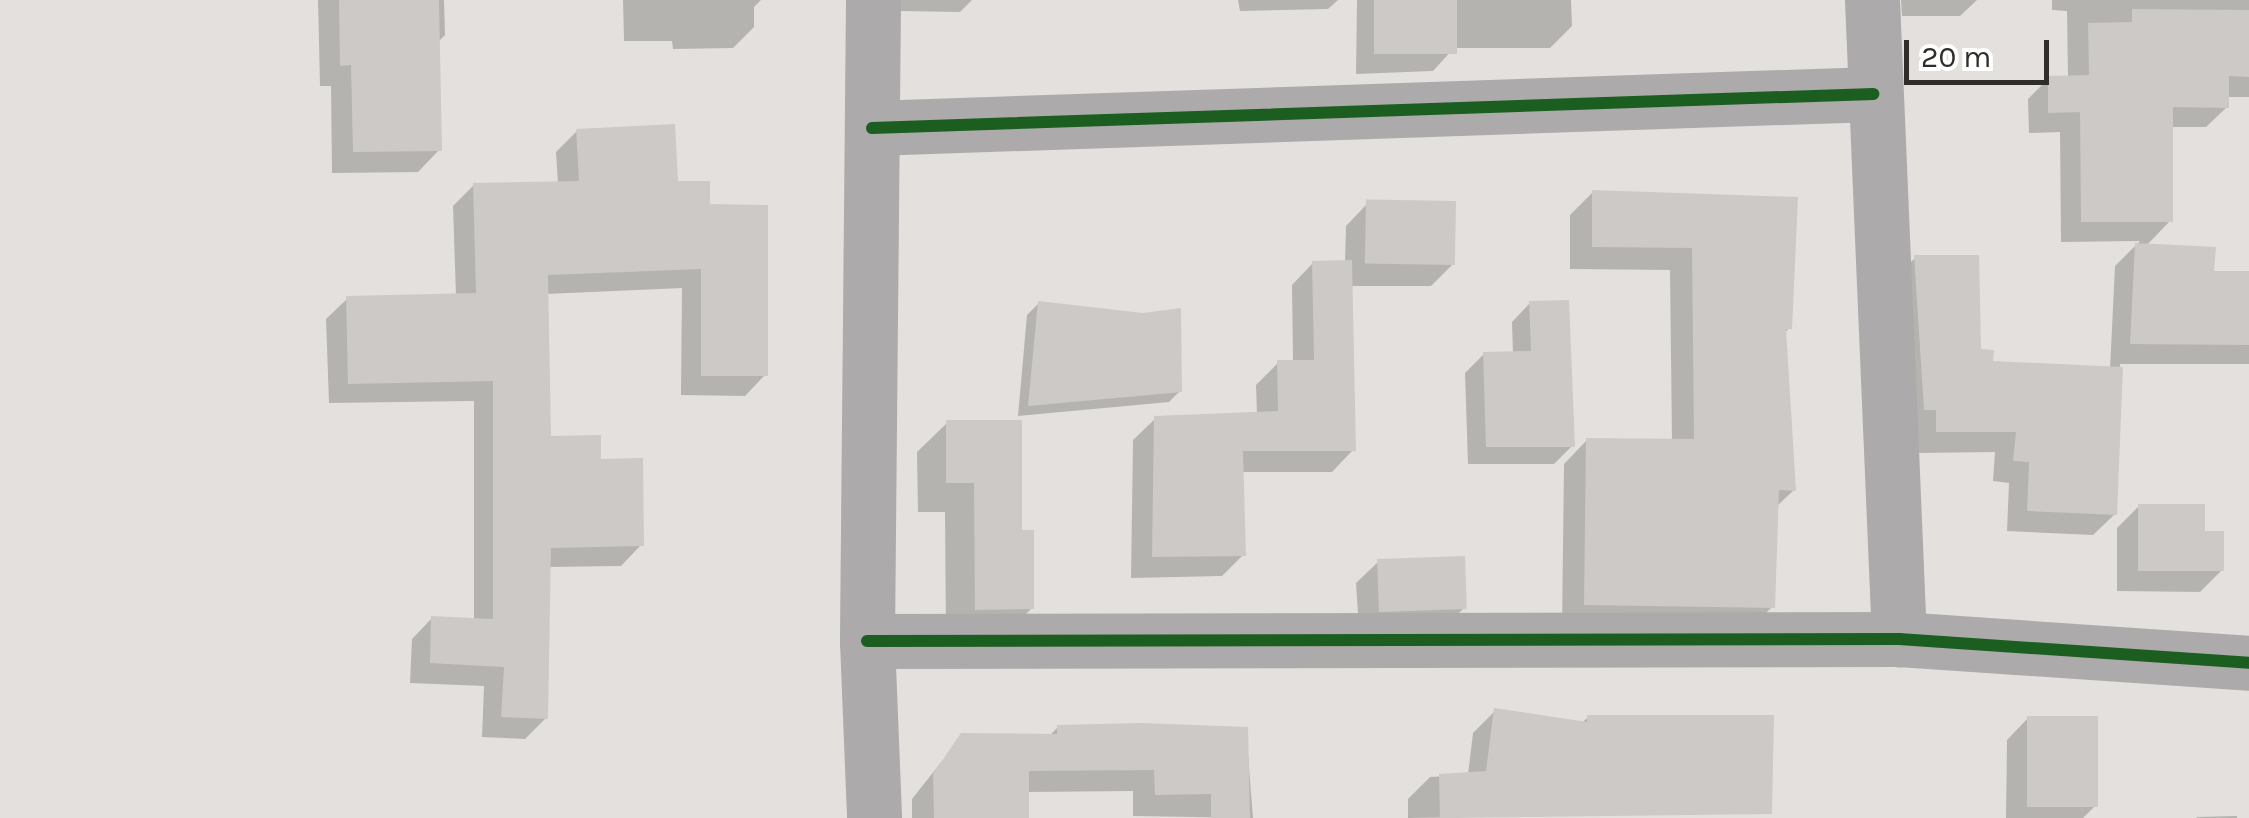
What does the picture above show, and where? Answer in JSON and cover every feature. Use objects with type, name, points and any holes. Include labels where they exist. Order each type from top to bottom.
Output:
[{"type":"street","points":[[873,0],[868,640],[874,818]]},
{"type":"street","points":[[1872,0],[1899,638]]},
{"type":"street","points":[[872,128],[1873,94]]},
{"type":"street","points":[[868,640],[1899,638],[2249,663]]},
{"type":"building","points":[[339,0],[439,0],[442,151],[353,152],[351,65],[340,66]]},
{"type":"building","points":[[1374,0],[1457,0],[1457,54],[1374,54]]},
{"type":"building","points":[[2132,9],[2249,10],[2249,77],[2229,76],[2229,108],[2173,107],[2173,222],[2081,222],[2080,112],[2048,113],[2048,76],[2089,75],[2088,23],[2132,22]]},
{"type":"building","points":[[675,124],[678,181],[710,181],[710,204],[768,205],[768,376],[701,376],[701,269],[548,275],[551,436],[601,435],[601,459],[643,458],[644,546],[551,548],[548,719],[501,717],[504,667],[430,663],[431,616],[493,619],[493,381],[348,384],[346,296],[476,293],[473,183],[579,181],[576,129]]},
{"type":"building","points":[[1592,190],[1798,197],[1792,329],[1786,329],[1796,491],[1779,490],[1775,608],[1584,605],[1586,438],[1694,439],[1692,248],[1592,247]]},
{"type":"building","points":[[1366,199],[1456,201],[1455,265],[1365,263]]},
{"type":"building","points":[[2135,243],[2216,247],[2214,271],[2249,271],[2249,345],[2130,344]]},
{"type":"building","points":[[1914,255],[1979,255],[1981,349],[1994,350],[1993,361],[2123,367],[2117,515],[2027,511],[2029,462],[2013,461],[2016,432],[1936,432],[1936,410],[1924,410]]},
{"type":"building","points":[[1352,260],[1356,451],[1243,451],[1246,556],[1152,557],[1154,416],[1278,411],[1277,360],[1314,360],[1312,261]]},
{"type":"building","points":[[1569,300],[1575,447],[1486,447],[1483,352],[1531,351],[1529,301]]},
{"type":"building","points":[[1038,301],[1143,313],[1181,308],[1182,392],[1028,406]]},
{"type":"building","points":[[946,420],[1022,420],[1022,530],[1034,530],[1034,609],[975,610],[974,483],[946,483]]},
{"type":"building","points":[[2138,504],[2205,504],[2205,531],[2224,531],[2224,571],[2138,571]]},
{"type":"building","points":[[1465,556],[1467,609],[1379,612],[1377,559]]},
{"type":"building","points":[[1494,708],[1587,722],[1587,715],[1774,715],[1772,814],[1440,818],[1439,774],[1486,771]]},
{"type":"building","points":[[2027,716],[2098,716],[2098,807],[2027,807]]},
{"type":"building","points":[[1057,725],[1248,727],[1250,818],[1211,818],[1211,794],[1155,795],[1154,770],[1029,771],[1029,818],[934,818],[933,774],[961,733],[1057,734]]},
{"type":"cycle path","points":[[872,128],[1873,94]]},
{"type":"cycle path","points":[[867,641],[1899,639],[2249,663]]}]
